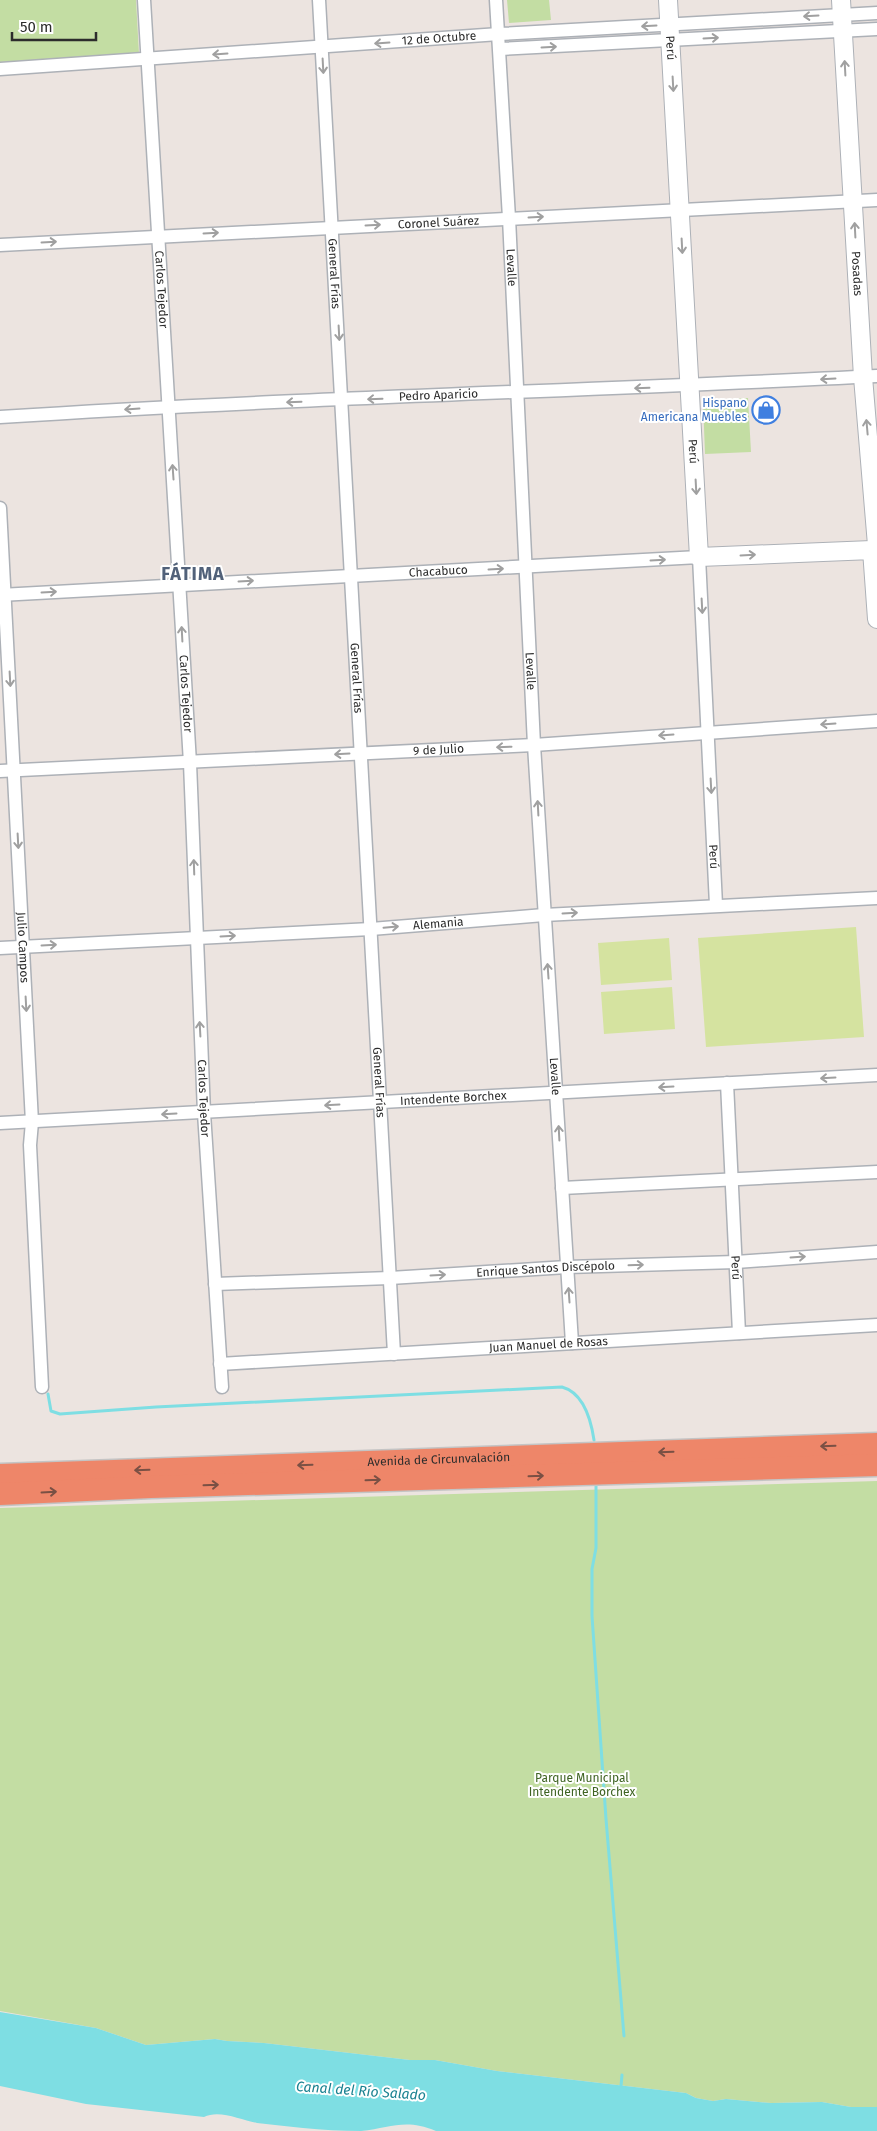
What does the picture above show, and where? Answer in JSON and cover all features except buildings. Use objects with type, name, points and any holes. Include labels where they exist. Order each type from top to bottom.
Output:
[{"type":"highway","name":"Avenida de Circunvalación","points":[[0,1475],[877,1444]]},
{"type":"highway","name":"Avenida de Circunvalación","points":[[0,1494],[151,1487],[877,1465]]},
{"type":"main road","name":"Perú","points":[[668,0],[691,386],[699,558]]},
{"type":"main road","name":"Posadas","points":[[842,15],[853,202],[870,377],[877,618]]},
{"type":"main road","name":"Chacabuco","points":[[699,558],[876,548]]},
{"type":"street","name":"Carlos Tejedor","points":[[144,0],[157,236],[180,584],[190,763],[204,1112],[222,1387]]},
{"type":"street","name":"General Frías","points":[[319,0],[343,400],[394,1354]]},
{"type":"street","name":"Levalle","points":[[496,0],[509,218],[534,745],[572,1344]]},
{"type":"street","name":"12 de Octubre","points":[[500,50],[877,13]]},
{"type":"street","name":"12 de Octubre","points":[[842,15],[877,30]]},
{"type":"street","name":"12 de Octubre","points":[[0,69],[499,34],[671,32]]},
{"type":"street","name":"Coronel Suárez","points":[[0,245],[877,200]]},
{"type":"street","name":"Pedro Aparicio","points":[[0,417],[169,406],[691,386],[870,377]]},
{"type":"street","name":"Julio Campos","points":[[0,508],[2,595],[15,771],[24,946],[32,1122],[30,1145],[42,1387]]},
{"type":"street","name":"Chacabuco","points":[[2,595],[180,584],[699,558]]},
{"type":"street","name":"Perú","points":[[699,558],[716,905]]},
{"type":"street","name":"9 de Julio","points":[[0,772],[534,745],[877,721]]},
{"type":"street","name":"Alemania","points":[[0,948],[371,929],[544,915],[716,905],[877,898]]},
{"type":"street","name":"Intendente Borchex","points":[[0,1123],[877,1075]]},
{"type":"street","name":"Perú","points":[[727,1083],[739,1333]]},
{"type":"street","points":[[562,1188],[877,1172]]},
{"type":"street","name":"Enrique Santos Discépolo","points":[[215,1284],[390,1278],[567,1267],[736,1262],[877,1252]]},
{"type":"street","name":"Juan Manuel de Rosas","points":[[220,1364],[877,1325]]},
{"type":"green space","points":[[0,0],[136,0],[139,54],[0,62]]},
{"type":"green space","points":[[507,0],[549,0],[551,20],[509,23]]},
{"type":"green space","points":[[748,398],[751,452],[705,454],[703,401]]},
{"type":"green space","points":[[856,927],[864,1037],[706,1047],[698,938]]},
{"type":"green space","points":[[669,938],[672,980],[601,985],[598,943]]},
{"type":"green space","points":[[672,987],[675,1029],[604,1034],[601,992]]},
{"type":"green space","name":"Parque Municipal Intendente Borchex","points":[[877,1481],[877,2107],[851,2107],[822,2102],[771,2103],[726,2099],[713,2101],[696,2098],[686,2093],[497,2071],[435,2060],[410,2060],[264,2043],[215,2039],[146,2045],[96,2028],[0,2011],[0,1508]]},
{"type":"water","name":"Canal del Río Salado","points":[[0,2012],[96,2028],[146,2045],[215,2039],[264,2043],[410,2060],[435,2060],[497,2071],[686,2093],[696,2098],[713,2101],[726,2099],[771,2103],[822,2102],[851,2107],[877,2107],[877,2131],[436,2131],[407,2124],[361,2131],[339,2131],[257,2123],[216,2114],[204,2117],[86,2104],[0,2086]]},
{"type":"waterway","points":[[48,1394],[51,1411],[60,1414],[156,1407],[562,1387],[570,1390],[581,1401],[591,1424],[594,1440]]},
{"type":"waterway","points":[[596,1483],[596,1548],[592,1569],[592,1616],[624,2036]]},
{"type":"waterway","points":[[621,2086],[622,2075]]},
{"type":"place","name":"Hispano Americana Muebles","points":[[766,410]]},
{"type":"district","name":"FÁTIMA","points":[[193,574]]}]
